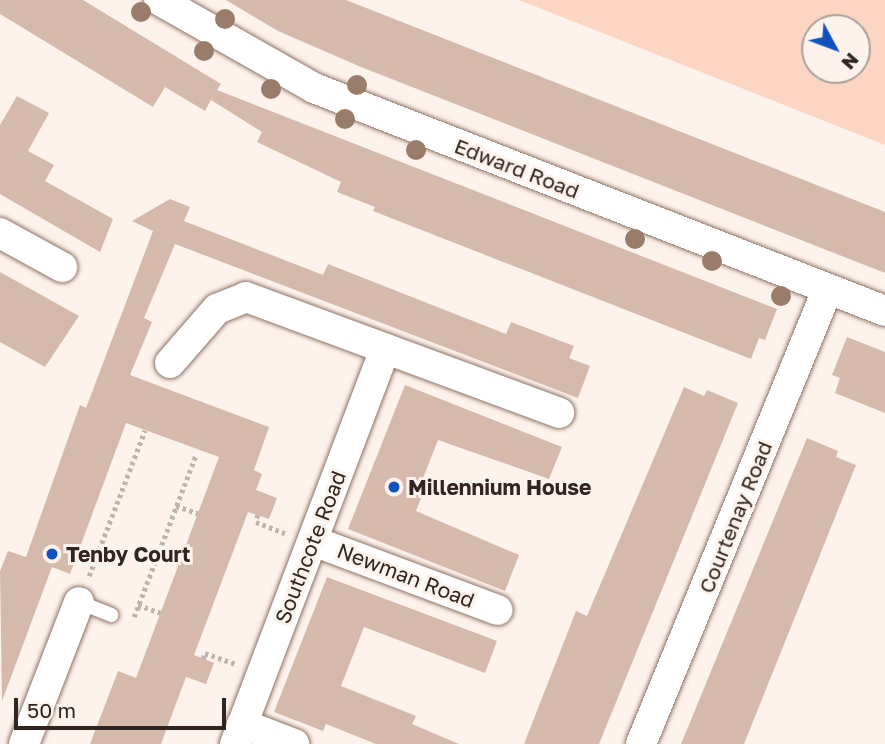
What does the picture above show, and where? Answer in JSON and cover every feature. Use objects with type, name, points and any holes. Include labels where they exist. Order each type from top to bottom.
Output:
[{"type":"street","name":"Edward Road","points":[[159,0],[314,88],[885,311]]},
{"type":"street","points":[[0,233],[62,267]]},
{"type":"street","name":"Courtenay Road","points":[[641,744],[828,289]]},
{"type":"street","points":[[170,363],[217,309],[246,297],[559,413]]},
{"type":"street","name":"Southcote Road","points":[[238,734],[385,349]]},
{"type":"street","name":"Newman Road","points":[[313,542],[498,610]]},
{"type":"street","points":[[24,744],[79,602]]},
{"type":"street","points":[[238,734],[294,744]]},
{"type":"lane","points":[[79,602],[112,615]]},
{"type":"path","points":[[79,602],[145,430]]},
{"type":"path","points":[[112,615],[132,623],[196,454]]},
{"type":"path","points":[[176,506],[198,513]]},
{"type":"path","points":[[258,515],[256,522],[313,542]]},
{"type":"path","points":[[138,605],[160,613]]},
{"type":"path","points":[[203,659],[205,653],[261,674]]},
{"type":"shaded area","points":[[519,0],[885,0],[885,145]]},
{"type":"building","points":[[0,0],[83,0],[221,84],[217,90],[777,309],[765,340],[759,338],[751,359],[373,211],[375,207],[337,192],[341,182],[257,142],[262,132],[211,100],[213,96],[205,111],[165,87],[153,107],[0,14]]},
{"type":"building","points":[[226,0],[346,0],[885,212],[885,273],[361,67],[278,31]]},
{"type":"building","points":[[17,96],[49,113],[28,151],[54,165],[45,181],[113,219],[100,252],[0,194],[0,125]]},
{"type":"building","name":"Tenby Court","points":[[170,199],[190,207],[184,221],[323,275],[328,264],[506,334],[511,322],[574,346],[569,358],[590,366],[578,398],[175,244],[144,318],[152,322],[130,375],[269,427],[254,470],[262,474],[256,490],[277,498],[269,519],[248,512],[194,655],[214,663],[206,684],[186,677],[161,744],[90,744],[118,671],[136,678],[219,457],[126,423],[70,574],[52,567],[2,701],[0,571],[8,551],[26,557],[80,405],[86,408],[153,231],[132,221]]},
{"type":"building","points":[[0,272],[79,316],[45,367],[0,342]]},
{"type":"building","points":[[847,337],[885,352],[885,413],[835,393],[840,378],[832,375]]},
{"type":"building","name":"Millennium House","points":[[405,385],[562,447],[549,479],[438,440],[420,486],[425,488],[416,511],[519,555],[505,591],[348,529]]},
{"type":"building","points":[[684,387],[704,396],[707,390],[738,403],[599,744],[524,744],[576,611],[587,616]]},
{"type":"building","points":[[807,438],[838,451],[836,457],[856,465],[744,744],[681,744]]},
{"type":"building","points":[[327,577],[497,641],[485,673],[364,627],[341,686],[416,716],[412,724],[459,744],[376,744],[326,724],[323,731],[274,712]]},
{"type":"place","name":"Millennium House","points":[[394,487]]},
{"type":"place","name":"Tenby Court","points":[[52,554]]}]
